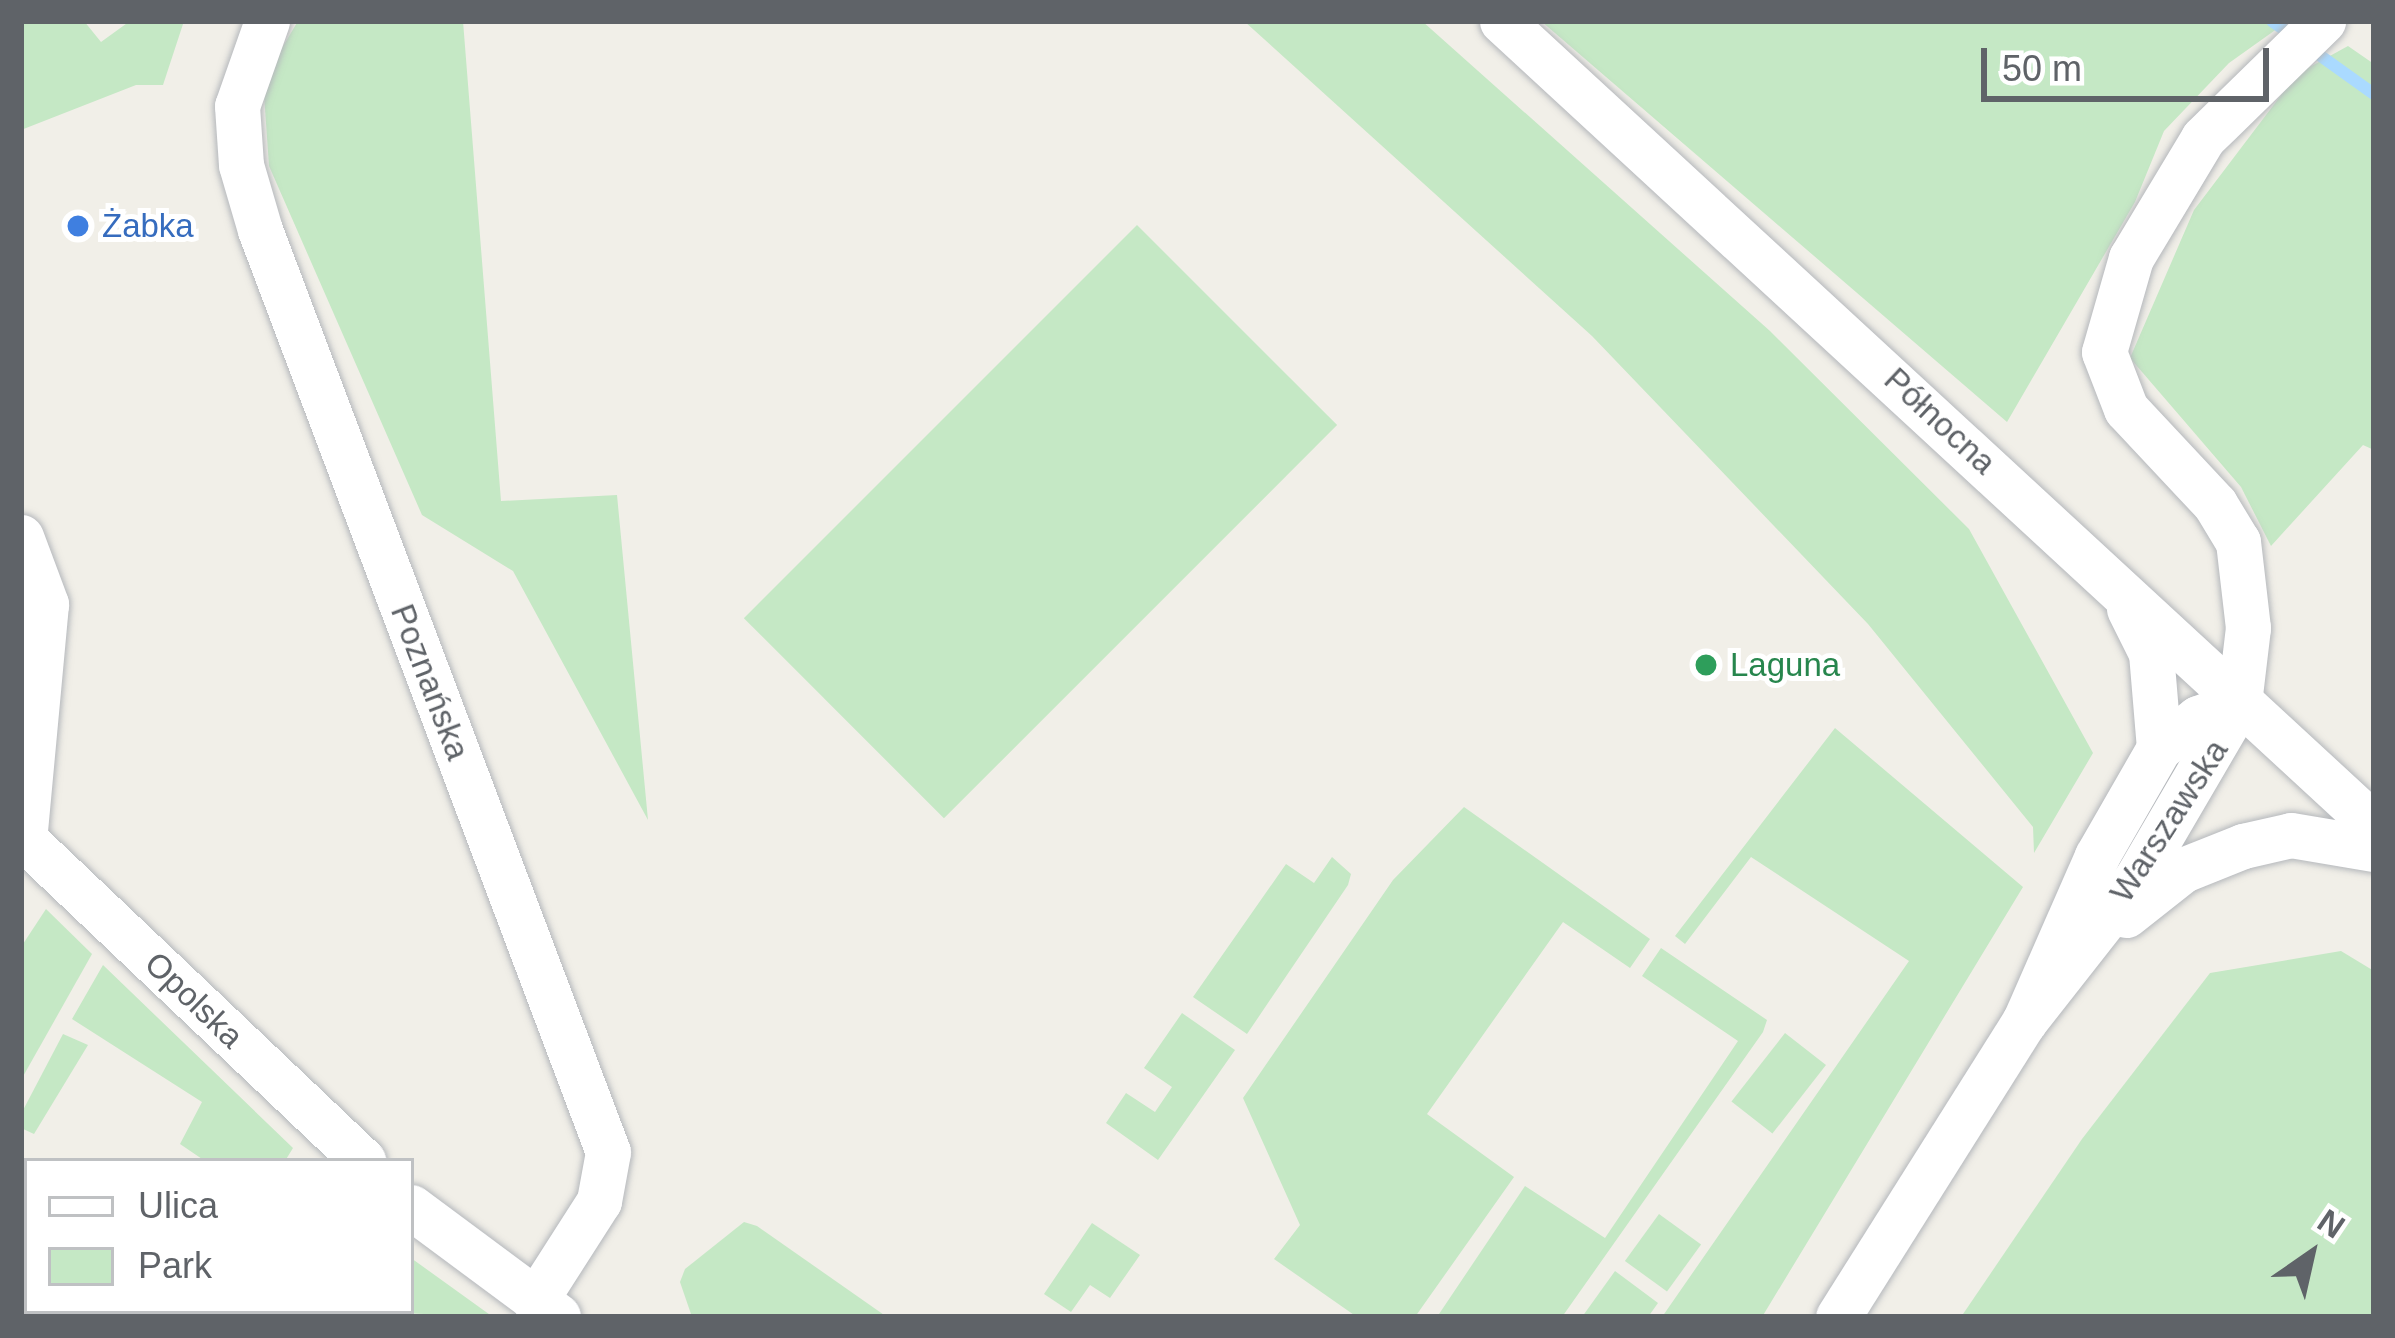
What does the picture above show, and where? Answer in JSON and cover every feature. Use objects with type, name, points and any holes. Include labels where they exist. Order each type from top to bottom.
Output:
[{"type":"street","name":"Poznańska","points":[[267,21],[237,106],[241,165],[260,230],[608,1152],[599,1202],[548,1309]]},
{"type":"street","name":"Północna","points":[[1502,21],[2374,825]]},
{"type":"street","points":[[2239,703],[2248,628],[2238,542],[2216,504],[2126,409],[2104,352],[2115,296],[2157,209],[2204,138],[2312,30]]},
{"type":"street","name":"Opolska","points":[[21,537],[46,604],[23,838],[360,1158]]},
{"type":"street","points":[[2120,591],[2151,653],[2159,748]]},
{"type":"street","name":"Warszawska","points":[[2024,1022],[2097,856],[2159,748],[2198,718],[2239,703]]},
{"type":"street","name":"Warszawska","points":[[1838,1317],[2024,1022],[2136,879],[2239,703]]},
{"type":"street","points":[[2084,944],[2183,870],[2243,846],[2291,835],[2374,849]]},
{"type":"street","points":[[414,1209],[548,1309]]},
{"type":"green space","points":[[21,21],[84,21],[101,42],[130,21],[184,21],[163,85],[136,85],[21,130]]},
{"type":"green space","points":[[298,21],[463,21],[501,501],[617,495],[648,820],[513,571],[422,515],[269,166],[263,80]]},
{"type":"green space","points":[[1244,21],[1422,21],[1770,331],[1969,529],[2093,753],[2034,853],[2033,827],[1868,624],[1592,336]]},
{"type":"green space","points":[[1541,21],[2288,21],[2229,63],[2164,131],[2135,202],[2007,422]]},
{"type":"green space","points":[[2348,46],[2374,64],[2374,450],[2363,445],[2271,546],[2241,487],[2130,358],[2194,210],[2297,74]]},
{"type":"green space","points":[[1137,225],[1337,425],[944,818],[744,618]]},
{"type":"green space","points":[[1835,728],[2023,887],[1762,1317],[1662,1317],[1909,961],[1751,857],[1685,944],[1675,936]]},
{"type":"green space","points":[[1464,807],[1650,939],[1630,968],[1563,922],[1427,1114],[1514,1177],[1415,1317],[1357,1317],[1274,1259],[1300,1225],[1243,1098],[1393,880]]},
{"type":"green space","points":[[1332,857],[1351,874],[1348,885],[1247,1034],[1193,997],[1286,864],[1314,883]]},
{"type":"green space","points":[[46,909],[92,954],[21,1080],[21,947]]},
{"type":"green space","points":[[1661,948],[1767,1020],[1763,1032],[1562,1317],[1437,1317],[1525,1186],[1605,1238],[1738,1041],[1642,976]]},
{"type":"green space","points":[[2341,951],[2374,971],[2374,1317],[1961,1317],[2082,1139],[2210,973]]},
{"type":"green space","points":[[103,965],[293,1148],[287,1158],[201,1158],[180,1144],[202,1102],[72,1019]]},
{"type":"green space","points":[[1182,1013],[1235,1050],[1158,1160],[1106,1123],[1126,1093],[1155,1112],[1172,1087],[1144,1068]]},
{"type":"green space","points":[[1785,1033],[1826,1065],[1772,1134],[1731,1102]]},
{"type":"green space","points":[[63,1034],[88,1045],[34,1134],[21,1128],[21,1114]]},
{"type":"green space","points":[[1659,1214],[1701,1245],[1667,1291],[1625,1261]]},
{"type":"green space","points":[[744,1222],[757,1226],[887,1317],[692,1317],[680,1282],[685,1269]]},
{"type":"green space","points":[[1092,1223],[1140,1255],[1110,1298],[1090,1285],[1071,1312],[1044,1294]]},
{"type":"green space","points":[[414,1260],[493,1317],[414,1314]]},
{"type":"green space","points":[[1615,1271],[1658,1303],[1648,1317],[1582,1317]]},
{"type":"waterway","points":[[2272,21],[2374,94]]},
{"type":"place","name":"Żabka","points":[[78,226]]},
{"type":"place","name":"Laguna","points":[[1706,665]]}]
